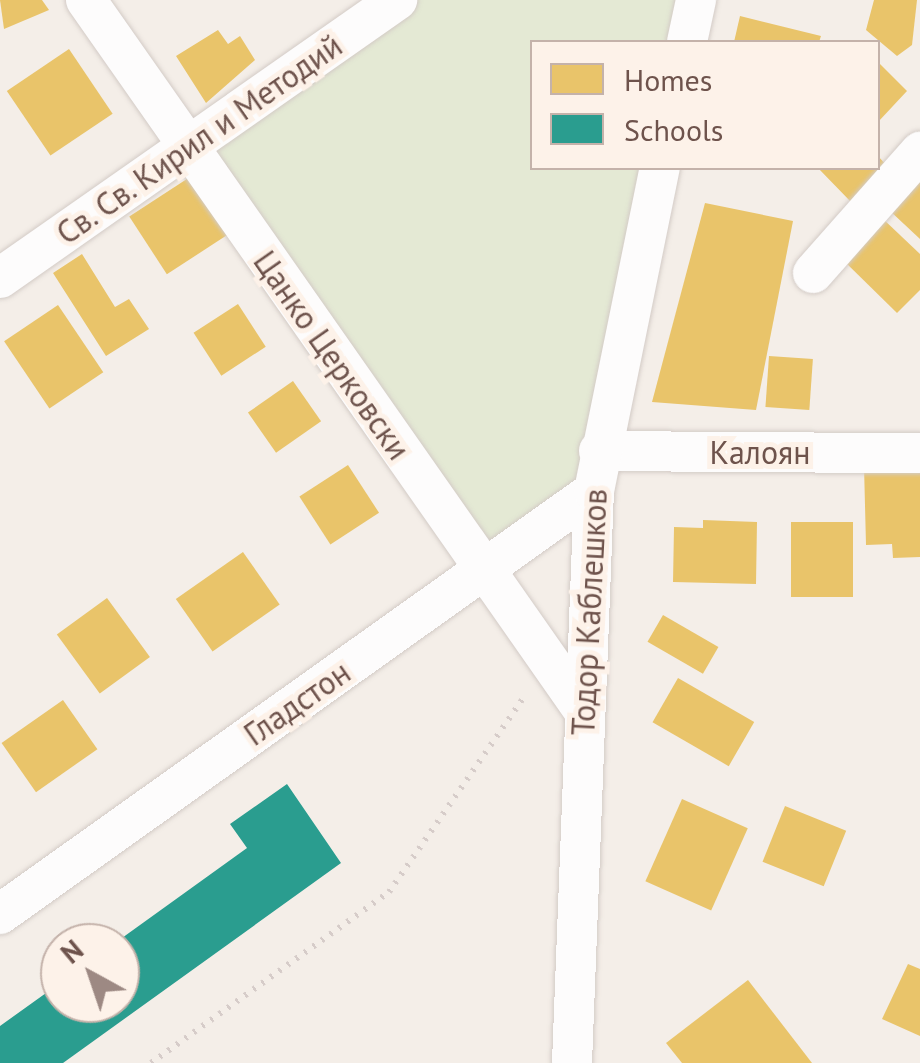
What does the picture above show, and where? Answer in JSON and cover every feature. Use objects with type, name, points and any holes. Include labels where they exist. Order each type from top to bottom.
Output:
[{"type":"street","name":"Цанко Церковски","points":[[86,0],[482,571],[582,708]]},
{"type":"street","name":"Св. Св. Кирил и Методий","points":[[0,278],[397,0]]},
{"type":"street","points":[[687,40],[696,0]]},
{"type":"street","points":[[813,273],[920,152]]},
{"type":"street","name":"Тодор Каблешков","points":[[572,1063],[582,708],[594,490],[660,170]]},
{"type":"street","name":"Калоян","points":[[599,451],[920,453]]},
{"type":"street","name":"Гладстон","points":[[0,914],[594,490]]},
{"type":"path","points":[[151,1063],[390,892],[528,690],[582,708]]},
{"type":"green space","points":[[397,0],[696,0],[687,40],[530,40],[530,170],[660,170],[594,491],[482,571],[188,148]]},
{"type":"building: Homes","points":[[0,0],[42,0],[49,10],[4,29]]},
{"type":"building: Homes","points":[[874,0],[917,0],[912,45],[897,56],[866,30]]},
{"type":"building: Homes","points":[[740,16],[821,36],[820,40],[734,40]]},
{"type":"building: Homes","points":[[218,30],[228,44],[240,36],[255,60],[206,103],[176,56]]},
{"type":"building: Homes","points":[[69,49],[113,114],[50,156],[7,91]]},
{"type":"building: Homes","points":[[880,64],[907,91],[880,120]]},
{"type":"building: Homes","points":[[880,158],[887,166],[851,202],[820,170],[880,170]]},
{"type":"building: Homes","points":[[193,175],[231,233],[167,274],[129,216]]},
{"type":"building: Homes","points":[[920,178],[920,239],[889,210]]},
{"type":"building: Homes","points":[[705,203],[793,221],[756,410],[652,402]]},
{"type":"building: Homes","points":[[881,217],[920,254],[920,290],[897,313],[842,259]]},
{"type":"building: Homes","points":[[82,254],[115,307],[129,299],[149,329],[106,356],[53,273]]},
{"type":"building: Homes","points":[[238,304],[266,347],[221,376],[194,333]]},
{"type":"building: Homes","points":[[58,305],[103,372],[49,408],[4,341]]},
{"type":"building: Homes","points":[[769,356],[813,359],[809,410],[765,407]]},
{"type":"building: Homes","points":[[293,381],[321,421],[276,453],[248,413]]},
{"type":"building: Homes","points":[[920,464],[920,557],[893,558],[892,544],[866,545],[864,466]]},
{"type":"building: Homes","points":[[348,465],[379,513],[330,544],[299,497]]},
{"type":"building: Homes","points":[[703,520],[757,522],[756,584],[673,582],[674,527],[703,528]]},
{"type":"building: Homes","points":[[791,522],[853,522],[853,597],[791,597]]},
{"type":"building: Homes","points":[[243,552],[280,604],[213,651],[176,599]]},
{"type":"building: Homes","points":[[107,598],[150,657],[100,694],[57,634]]},
{"type":"building: Homes","points":[[663,615],[718,647],[703,674],[648,642]]},
{"type":"building: Homes","points":[[678,678],[754,722],[729,766],[652,722]]},
{"type":"building: Homes","points":[[63,700],[97,749],[36,792],[2,743]]},
{"type":"building: Homes","points":[[682,799],[748,828],[711,911],[645,881]]},
{"type":"building: Homes","points":[[785,806],[846,831],[824,886],[763,862]]},
{"type":"building: Homes","points":[[908,964],[920,969],[920,1036],[882,1019]]},
{"type":"building: Homes","points":[[748,980],[812,1063],[682,1063],[666,1043]]},
{"type":"building: Schools","points":[[287,784],[341,863],[140,1008],[140,925],[247,848],[230,824]]},
{"type":"building: Schools","points":[[40,997],[40,1023],[119,1023],[63,1063],[0,1063],[0,1026]]}]
